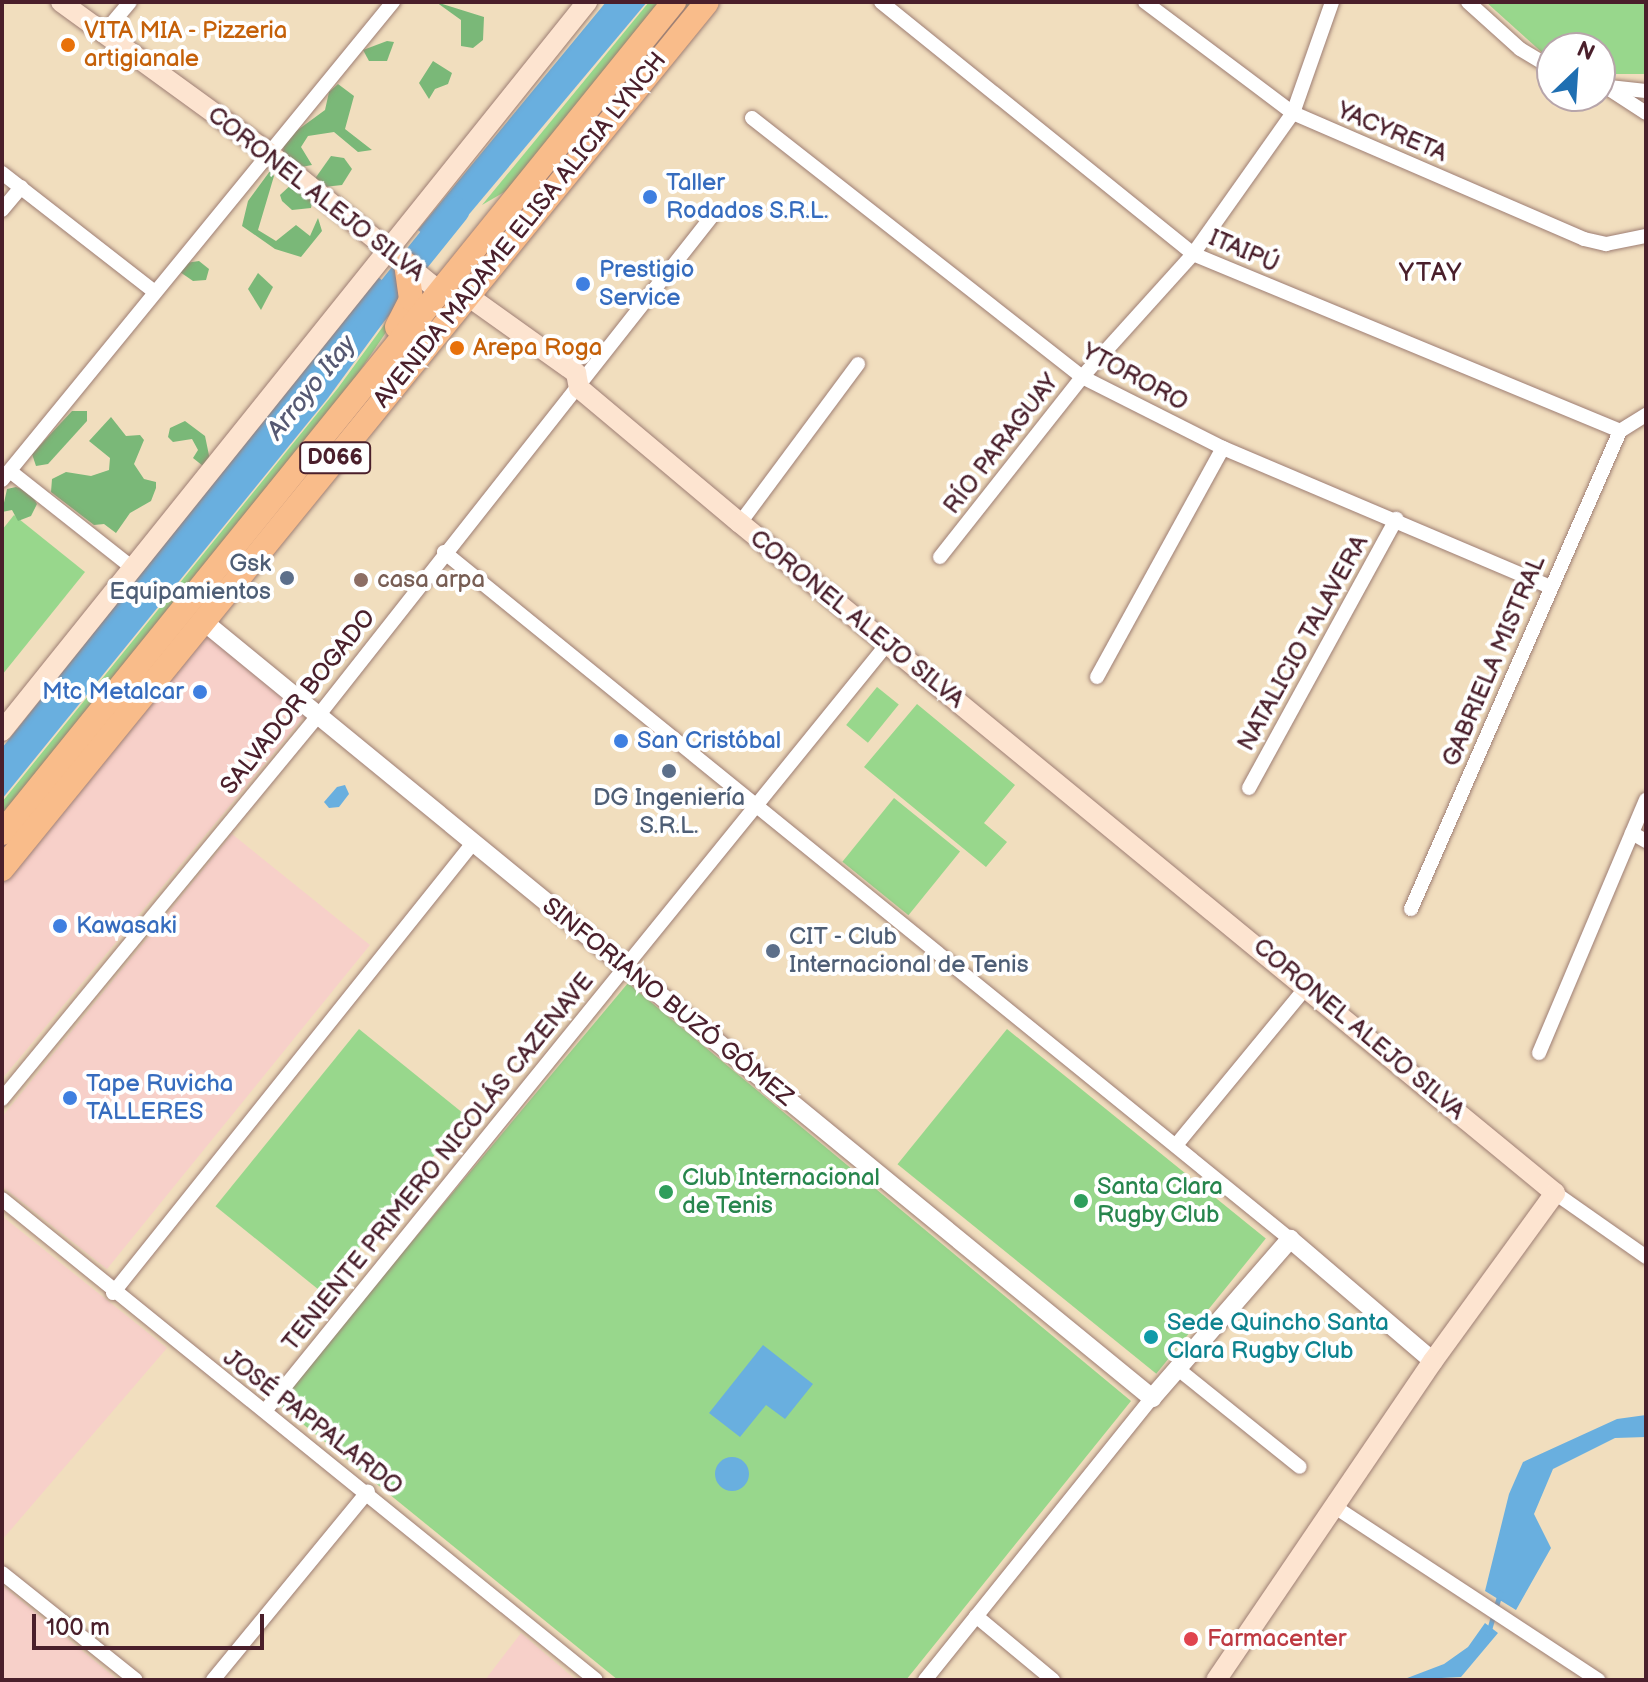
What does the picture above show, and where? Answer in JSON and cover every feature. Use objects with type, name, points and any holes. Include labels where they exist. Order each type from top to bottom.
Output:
[{"type":"highway","name":"AVENIDA MADAME ELISA ALICIA LYNCH","points":[[2,869],[192,613],[265,506],[354,396],[410,271],[674,2]]},
{"type":"highway","name":"AVENIDA MADAME ELISA ALICIA LYNCH","points":[[2,833],[468,296],[707,2]]},
{"type":"highway","name":"CORONEL ALEJO SILVA","points":[[410,271],[468,296]]},
{"type":"main road","name":"CORONEL ALEJO SILVA","points":[[61,2],[270,154],[410,271]]},
{"type":"main road","points":[[2,731],[133,568],[410,271],[587,2]]},
{"type":"main road","name":"CORONEL ALEJO SILVA","points":[[468,296],[479,299],[576,373],[579,388],[740,523],[1308,985],[1555,1193]]},
{"type":"main road","points":[[1216,1680],[1433,1361],[1555,1193]]},
{"type":"street","points":[[104,33],[130,2]]},
{"type":"street","points":[[133,568],[6,476],[393,2]]},
{"type":"street","name":"ITAIPÚ","points":[[881,2],[1193,254],[1620,431]]},
{"type":"street","points":[[1468,2],[1520,49],[1536,58]]},
{"type":"street","name":"YACYRETA","points":[[1149,3],[1293,113],[1584,239],[1606,244],[1646,236]]},
{"type":"street","name":"RÍO PARAGUAY","points":[[940,557],[1082,377],[1193,254],[1293,113],[1333,3]]},
{"type":"street","points":[[1616,89],[1646,91]]},
{"type":"street","points":[[1616,95],[1646,113]]},
{"type":"street","name":"YTORORO","points":[[752,118],[1082,377],[1223,448],[1550,587]]},
{"type":"street","points":[[2,173],[155,292]]},
{"type":"street","points":[[2,210],[21,187]]},
{"type":"street","name":"SALVADOR BOGADO","points":[[2,1099],[318,716],[444,552],[579,388],[713,215]]},
{"type":"street","points":[[740,523],[858,364]]},
{"type":"street","points":[[1620,431],[1646,415]]},
{"type":"street","name":"GABRIELA MISTRAL","points":[[1411,909],[1620,431]]},
{"type":"street","points":[[1097,677],[1223,448]]},
{"type":"street","name":"NATALICIO TALAVERA","points":[[1249,788],[1396,519]]},
{"type":"street","points":[[444,552],[1177,1144],[1433,1361]]},
{"type":"street","name":"SINFORIANO BUZÓ GÓMEZ","points":[[192,613],[1152,1398]]},
{"type":"street","name":"TENIENTE PRIMERO NICOLÁS CAZENAVE","points":[[265,1411],[888,643]]},
{"type":"street","points":[[1539,1053],[1646,800]]},
{"type":"street","points":[[1632,833],[1646,841]]},
{"type":"street","points":[[113,1293],[473,843]]},
{"type":"street","points":[[1177,1144],[1308,985]]},
{"type":"street","name":"CORONEL ALEJO SILVA","points":[[1555,1193],[1646,1257]]},
{"type":"street","name":"JOSÉ PAPPALARDO","points":[[2,1199],[113,1293],[368,1491],[596,1680]]},
{"type":"street","points":[[925,1680],[1152,1398],[1290,1239]]},
{"type":"street","points":[[1178,1369],[1300,1467]]},
{"type":"street","points":[[213,1680],[368,1491]]},
{"type":"street","points":[[1335,1507],[1481,1607],[1598,1680]]},
{"type":"street","points":[[2,1573],[136,1680]]},
{"type":"street","points":[[976,1616],[1053,1680]]},
{"type":"shaded area","points":[[206,632],[307,713],[2,1079],[2,885]]},
{"type":"shaded area","points":[[232,834],[370,945],[107,1269],[2,1186],[2,1117]]},
{"type":"shaded area","points":[[2,1216],[167,1348],[2,1540]]},
{"type":"shaded area","points":[[2,1585],[118,1680],[2,1680]]},
{"type":"shaded area","points":[[521,1633],[576,1680],[485,1680]]},
{"type":"green space","points":[[436,2],[484,17],[483,40],[473,48],[461,46],[461,20]]},
{"type":"green space","points":[[649,2],[662,2],[513,187],[482,205]]},
{"type":"green space","points":[[687,2],[695,2],[471,270],[540,183]]},
{"type":"green space","points":[[1486,2],[1646,2],[1646,74],[1616,74],[1616,32],[1536,32],[1536,47]]},
{"type":"green space","points":[[387,41],[394,42],[387,61],[369,61],[363,50]]},
{"type":"green space","points":[[433,61],[452,73],[448,84],[435,89],[429,99],[419,83]]},
{"type":"green space","points":[[338,84],[354,96],[345,129],[372,150],[358,152],[334,132],[308,136],[301,147],[312,165],[296,168],[283,153],[284,140],[325,110],[329,92]]},
{"type":"green space","points":[[331,156],[344,158],[352,169],[342,185],[324,187],[314,180]]},
{"type":"green space","points":[[270,171],[274,176],[258,230],[276,241],[296,225],[310,236],[318,218],[322,231],[301,257],[275,249],[242,226],[248,201]]},
{"type":"green space","points":[[294,182],[313,198],[311,208],[292,210],[282,201],[280,195]]},
{"type":"green space","points":[[199,261],[209,269],[206,280],[193,281],[180,272],[179,264]]},
{"type":"green space","points":[[258,273],[273,287],[261,310],[248,289]]},
{"type":"green space","points":[[395,310],[399,313],[345,393],[2,818],[2,802],[338,388]]},
{"type":"green space","points":[[72,411],[87,411],[87,421],[48,464],[36,466],[32,454]]},
{"type":"green space","points":[[111,417],[126,436],[140,435],[144,440],[134,464],[144,479],[156,482],[151,501],[130,513],[116,533],[104,524],[94,525],[51,492],[52,479],[66,472],[91,476],[109,470],[110,458],[89,441]]},
{"type":"green space","points":[[185,421],[205,436],[210,460],[203,466],[193,458],[198,450],[192,439],[173,442],[168,437],[170,428]]},
{"type":"green space","points":[[16,487],[30,492],[37,504],[31,516],[18,521],[12,510],[2,512],[7,489]]},
{"type":"green space","points":[[14,515],[85,572],[2,675],[2,530]]},
{"type":"green space","points":[[877,687],[899,705],[868,743],[846,725]]},
{"type":"green space","points":[[917,704],[1015,785],[984,823],[1007,842],[986,867],[864,767]]},
{"type":"green space","points":[[894,798],[960,851],[908,915],[842,862]]},
{"type":"green space","name":"Club Internacional de Tenis","points":[[628,983],[1131,1401],[906,1680],[618,1680],[277,1403]]},
{"type":"green space","points":[[359,1029],[466,1116],[323,1293],[216,1206]]},
{"type":"green space","name":"Santa Clara Rugby Club","points":[[1007,1029],[1266,1239],[1156,1374],[897,1164]]},
{"type":"water","points":[[606,2],[647,2],[440,249],[418,230]]},
{"type":"water","points":[[377,276],[402,297],[328,398],[2,799],[2,748]]},
{"type":"water","points":[[345,785],[349,794],[339,807],[329,808],[324,802],[337,787]]},
{"type":"water","points":[[763,1345],[813,1384],[785,1419],[766,1405],[740,1437],[709,1413]]},
{"type":"water","points":[[1646,1415],[1646,1437],[1615,1438],[1553,1469],[1534,1514],[1551,1548],[1516,1610],[1485,1591],[1509,1494],[1523,1462],[1617,1419]]},
{"type":"water","points":[[732,1457],[744,1462],[749,1474],[744,1486],[732,1491],[720,1486],[715,1474],[720,1462]]},
{"type":"water","points":[[1485,1623],[1498,1633],[1461,1677],[1402,1680],[1444,1664],[1468,1647]]},
{"type":"waterway","name":"Arroyo Itay","points":[[368,319],[455,211]]},
{"type":"waterway","points":[[1488,1633],[1500,1593]]},
{"type":"place","name":"VITA MIA - Pizzeria artigianale","points":[[68,45]]},
{"type":"place","name":"Taller Rodados S.R.L.","points":[[650,197]]},
{"type":"place","name":"Prestigio Service","points":[[583,284]]},
{"type":"place","name":"Arepa Roga","points":[[457,348]]},
{"type":"place","name":"Gsk Equipamientos","points":[[287,578]]},
{"type":"place","name":"casa arpa","points":[[361,580]]},
{"type":"place","name":"Mtc Metalcar","points":[[200,692]]},
{"type":"place","name":"San Cristóbal","points":[[621,741]]},
{"type":"place","name":"DG Ingeniería S.R.L.","points":[[669,771]]},
{"type":"place","name":"Kawasaki","points":[[60,926]]},
{"type":"place","name":"CIT - Club Internacional de Tenis","points":[[773,951]]},
{"type":"place","name":"Tape Ruvicha TALLERES","points":[[70,1098]]},
{"type":"place","name":"Club Internacional de Tenis","points":[[666,1192]]},
{"type":"place","name":"Santa Clara Rugby Club","points":[[1081,1201]]},
{"type":"place","name":"Sede Quincho Santa Clara Rugby Club","points":[[1151,1337]]},
{"type":"place","name":"Farmacenter","points":[[1191,1639]]},
{"type":"district","name":"YTAY","points":[[1431,274]]}]
